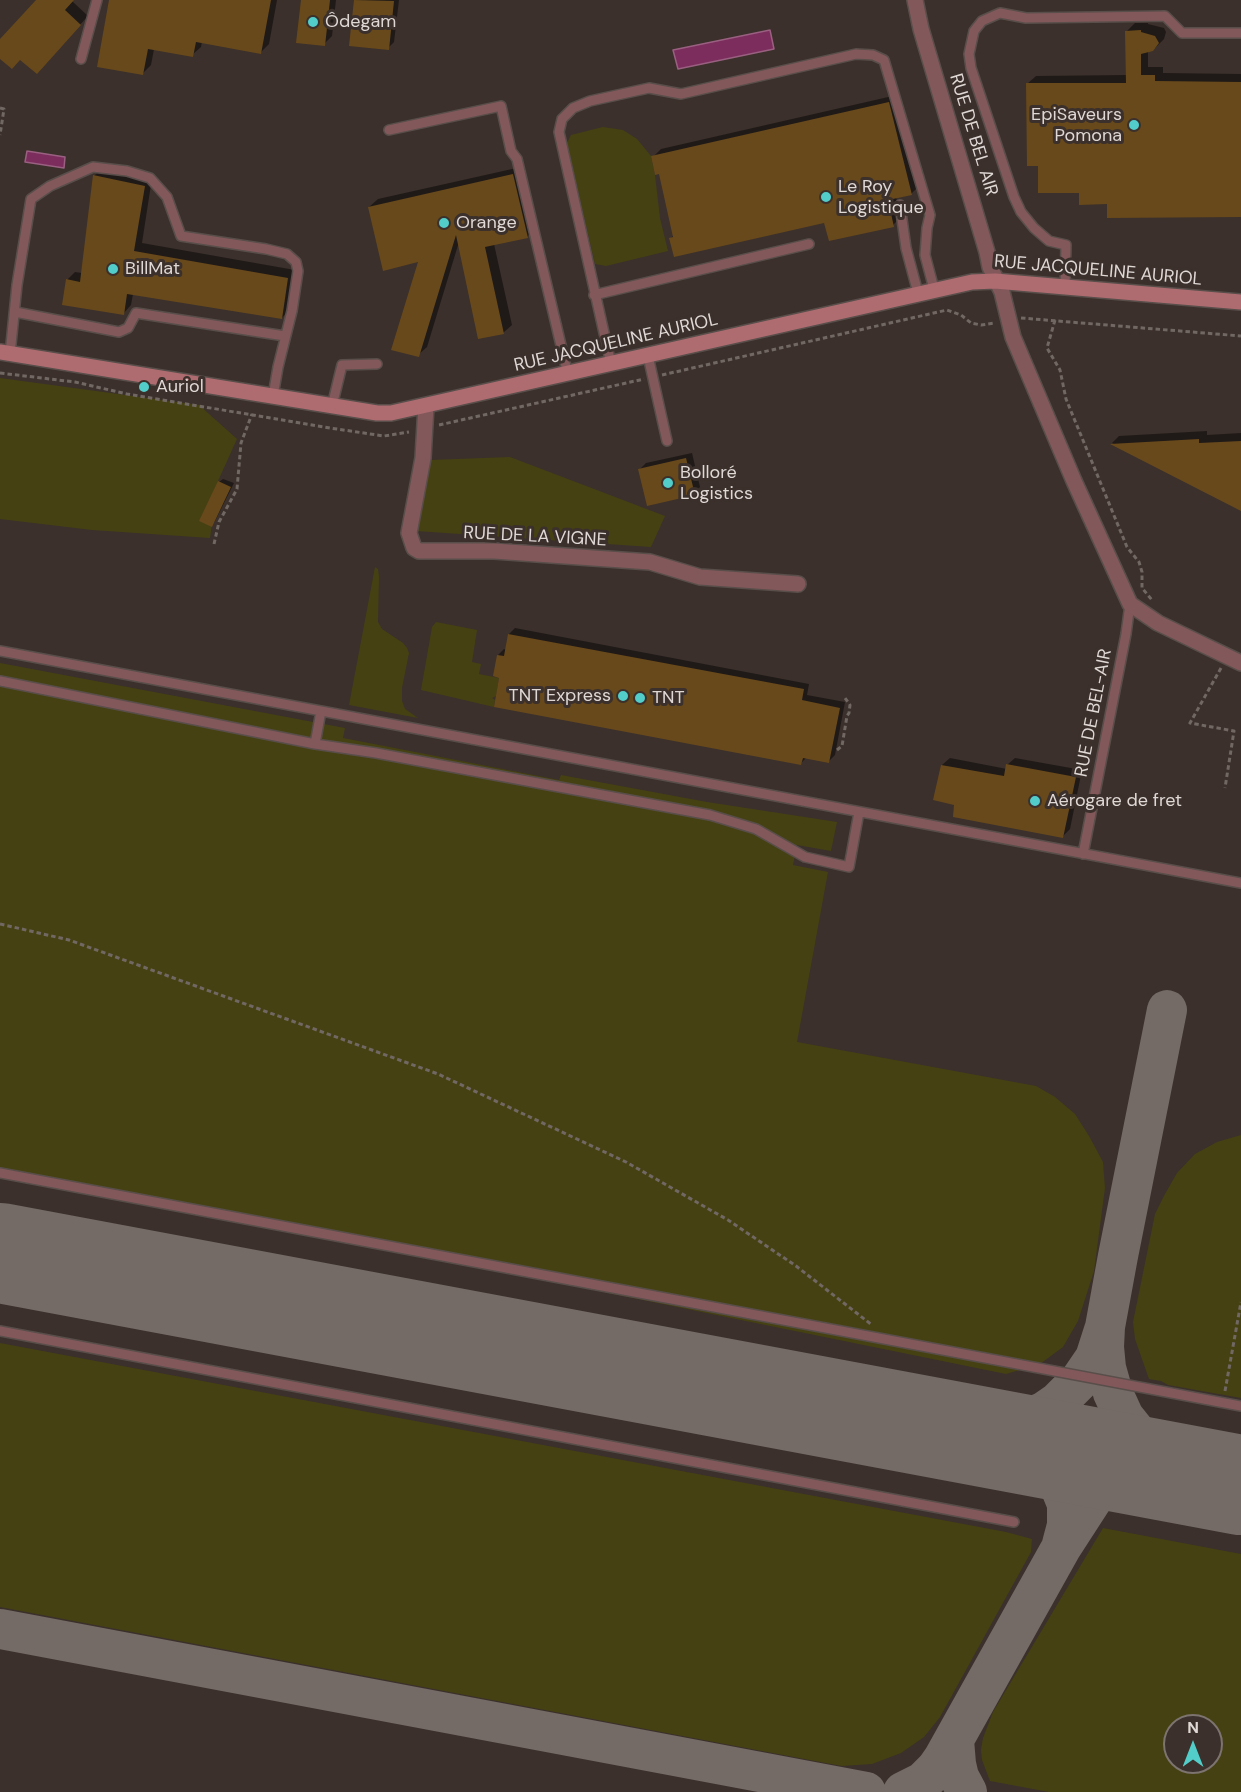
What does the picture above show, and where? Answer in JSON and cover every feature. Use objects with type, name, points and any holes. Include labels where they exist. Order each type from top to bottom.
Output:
[{"type":"street","name":"RUE DE BEL AIR","points":[[915,0],[921,29],[1020,355],[1130,604]]},
{"type":"street","name":"RUE JACQUELINE AURIOL","points":[[5,353],[377,413],[405,412],[972,282],[996,281],[1241,302]]},
{"type":"street","name":"RUE DE LA VIGNE","points":[[426,406],[423,458],[409,533],[410,541],[419,551],[494,551],[650,562],[700,577],[798,584]]},
{"type":"street","points":[[1130,604],[1158,623],[1234,659]]},
{"type":"lane","points":[[81,59],[97,0]]},
{"type":"lane","points":[[1065,288],[1066,245],[1049,242],[1021,212],[1014,197],[971,68],[969,54],[974,31],[982,21],[1000,13],[1026,18],[1165,16],[1182,33],[1241,33]]},
{"type":"lane","points":[[611,364],[559,132],[562,119],[573,108],[590,101],[649,88],[681,94],[856,54],[873,55],[884,60],[930,214],[925,255],[934,290]]},
{"type":"lane","points":[[390,130],[501,106],[511,151],[517,159],[567,375]]},
{"type":"lane","points":[[5,353],[15,312],[16,285],[32,199],[50,186],[93,167],[127,171],[150,178],[167,197],[181,236],[266,249],[287,254],[296,262],[298,271],[292,311],[273,396]]},
{"type":"lane","points":[[900,205],[906,248],[918,293]]},
{"type":"lane","points":[[594,295],[809,244]]},
{"type":"lane","points":[[15,312],[119,332],[128,328],[136,314],[285,336]]},
{"type":"lane","points":[[648,356],[667,441]]},
{"type":"lane","points":[[332,406],[342,365],[377,364]]},
{"type":"lane","name":"RUE DE BEL-AIR","points":[[1083,854],[1130,604]]},
{"type":"lane","points":[[0,651],[1241,884]]},
{"type":"lane","points":[[0,681],[315,744],[376,753],[710,815],[756,829],[805,857],[849,867],[859,812]]},
{"type":"lane","points":[[315,744],[321,711]]},
{"type":"lane","points":[[0,1173],[1241,1406]]},
{"type":"lane","points":[[0,1331],[1014,1522]]},
{"type":"path","points":[[0,108],[4,109],[0,135]]},
{"type":"path","points":[[1056,320],[1047,348],[1060,370],[1064,393],[1127,547],[1139,562],[1143,588],[1164,612],[1158,623]]},
{"type":"path","points":[[214,544],[219,522],[237,489],[239,452],[252,414]]},
{"type":"path","points":[[1225,788],[1234,731],[1190,723],[1214,682],[1234,659]]},
{"type":"path","points":[[837,750],[842,746],[849,713],[850,705],[845,698]]},
{"type":"path","points":[[0,924],[69,940],[449,1079],[626,1162],[728,1220],[796,1266],[893,1340]]},
{"type":"path","points":[[1223,1402],[1241,1302]]},
{"type":"shaded area","points":[[770,30],[774,49],[678,69],[673,50]]},
{"type":"shaded area","points":[[603,127],[623,130],[637,139],[651,156],[660,218],[668,251],[606,266],[595,264],[567,143],[571,135]]},
{"type":"shaded area","points":[[27,151],[65,157],[64,168],[25,162]]},
{"type":"shaded area","points":[[0,378],[199,405],[237,439],[218,481],[210,538],[92,530],[0,519]]},
{"type":"shaded area","points":[[510,457],[665,516],[651,547],[416,531],[430,460]]},
{"type":"shaded area","points":[[375,567],[378,569],[379,577],[378,622],[382,629],[407,648],[409,653],[402,688],[402,701],[405,709],[418,718],[349,705]]},
{"type":"shaded area","points":[[436,622],[477,630],[472,662],[481,664],[479,674],[499,678],[496,696],[492,698],[495,700],[494,707],[421,690],[432,627]]},
{"type":"shaded area","points":[[0,663],[345,728],[343,738],[559,780],[561,775],[707,802],[837,822],[831,851],[797,845],[793,865],[828,872],[797,1042],[1036,1086],[1055,1097],[1075,1114],[1103,1162],[1105,1188],[1094,1271],[1078,1321],[1063,1347],[1040,1364],[1006,1374],[0,1169]]},
{"type":"shaded area","points":[[1241,1135],[1241,1398],[1168,1385],[1149,1379],[1135,1339],[1133,1322],[1155,1214],[1177,1173],[1195,1154],[1217,1142]]},
{"type":"shaded area","points":[[0,1343],[1006,1532],[1032,1539],[1031,1552],[940,1717],[924,1737],[901,1753],[872,1764],[842,1766],[0,1607]]},
{"type":"shaded area","points":[[1103,1528],[1241,1554],[1241,1792],[1049,1792],[990,1781],[982,1760],[983,1738],[993,1712]]},
{"type":"building","points":[[36,0],[74,0],[65,10],[81,25],[37,74],[20,60],[12,69],[0,59],[0,39]]},
{"type":"building","points":[[109,0],[271,0],[261,54],[196,42],[193,57],[148,49],[143,75],[97,67]]},
{"type":"building","name":"Ôdegam","points":[[301,0],[330,0],[325,46],[296,43]]},
{"type":"building","points":[[354,0],[394,1],[389,50],[349,46]]},
{"type":"building","name":"EpiSaveurs Pomona","points":[[1141,30],[1141,32],[1155,36],[1159,43],[1153,51],[1141,54],[1141,75],[1155,75],[1155,81],[1241,82],[1241,217],[1107,218],[1107,204],[1079,205],[1079,193],[1038,193],[1038,166],[1027,166],[1026,83],[1126,83],[1125,31]]},
{"type":"building","points":[[889,102],[912,195],[888,200],[894,227],[829,241],[824,223],[674,257],[669,238],[673,237],[659,174],[655,175],[651,156]]},
{"type":"building","points":[[513,174],[528,238],[485,247],[504,334],[478,339],[456,235],[419,357],[391,350],[418,262],[383,271],[368,207]]},
{"type":"building","points":[[93,175],[145,186],[134,251],[288,278],[282,319],[127,294],[124,315],[62,305],[66,279],[80,282]]},
{"type":"building","points":[[1199,439],[1199,443],[1241,441],[1241,511],[1110,444]]},
{"type":"building","points":[[686,458],[695,495],[647,506],[638,469]]},
{"type":"building","points":[[218,481],[231,487],[212,527],[199,521]]},
{"type":"building","name":"TNT","points":[[508,634],[804,689],[802,700],[840,708],[829,763],[803,758],[801,765],[494,707],[499,678],[493,676],[497,655],[504,656]]},
{"type":"building","points":[[1006,764],[1076,777],[1063,838],[953,817],[954,805],[933,800],[941,765],[1004,776]]},
{"type":"taxiway","points":[[1167,1010],[1105,1327],[1106,1368],[1113,1393],[1124,1417],[1136,1432],[1163,1456],[1215,1482]]},
{"type":"taxiway","points":[[868,1416],[974,1431],[1020,1422],[1045,1411],[1058,1402],[1080,1380],[1095,1358],[1104,1330]]},
{"type":"taxiway","points":[[971,1437],[1023,1450],[1033,1454],[1042,1462],[1058,1482],[1067,1504],[1067,1525],[1062,1544]]},
{"type":"taxiway","points":[[903,1792],[923,1782],[943,1759],[1061,1548],[1094,1497],[1122,1477],[1146,1472],[1194,1479]]},
{"type":"taxiway","points":[[0,1629],[866,1792]]},
{"type":"taxiway","points":[[954,1740],[959,1777],[967,1792]]},
{"type":"runway","points":[[0,1253],[1241,1485]]},
{"type":"place","name":"Ôdegam","points":[[313,22]]},
{"type":"place","name":"EpiSaveurs Pomona","points":[[1134,125]]},
{"type":"place","name":"Le Roy Logistique","points":[[826,197]]},
{"type":"place","name":"Orange","points":[[444,223]]},
{"type":"place","name":"BillMat","points":[[113,269]]},
{"type":"place","name":"Auriol","points":[[144,387]]},
{"type":"place","name":"Bolloré Logistics","points":[[668,483]]},
{"type":"place","name":"TNT Express","points":[[623,696]]},
{"type":"place","name":"TNT","points":[[640,698]]},
{"type":"place","name":"Aérogare de fret","points":[[1035,801]]}]
